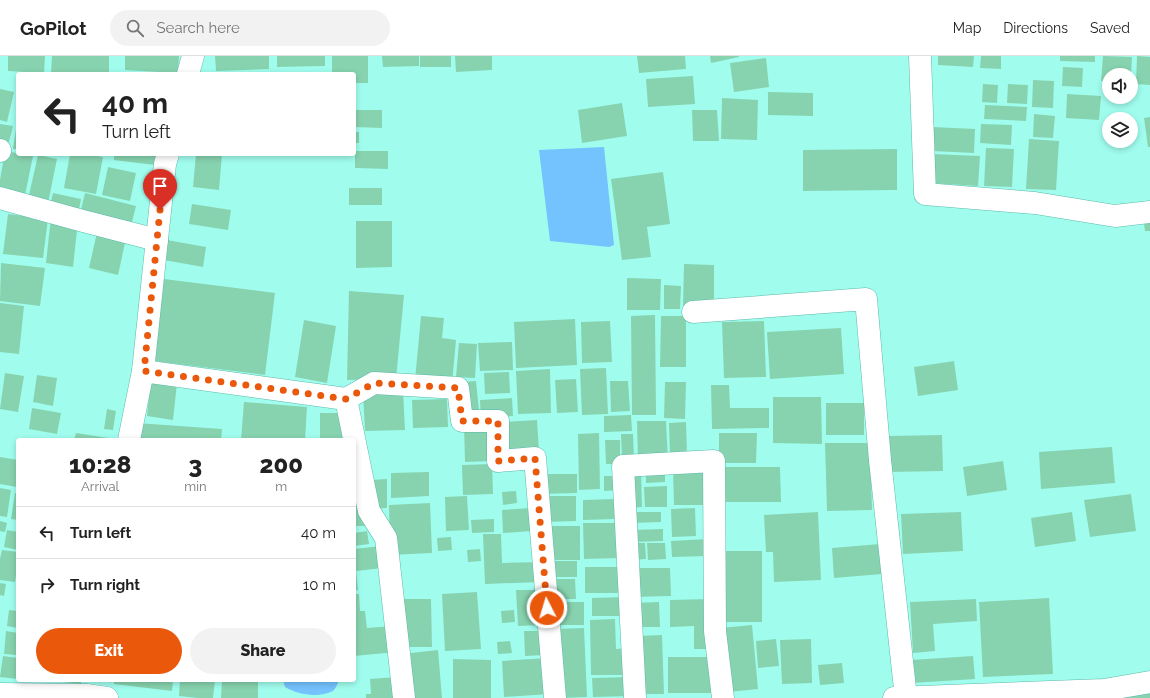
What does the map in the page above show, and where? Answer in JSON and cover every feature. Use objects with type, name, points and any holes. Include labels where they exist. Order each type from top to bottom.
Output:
[{"type":"street","points":[[189,72],[193,56]]},
{"type":"street","points":[[920,56],[925,194],[1035,203],[1115,216],[1150,212]]},
{"type":"street","points":[[129,438],[144,371],[165,164],[167,156]]},
{"type":"street","points":[[0,198],[157,240]]},
{"type":"street","points":[[693,312],[866,299],[880,460],[906,698]]},
{"type":"street","points":[[144,371],[346,399],[374,383],[458,388],[462,421],[498,421],[498,461],[535,458],[555,698]]},
{"type":"street","points":[[346,399],[354,438]]},
{"type":"street","points":[[356,448],[369,511],[386,538],[404,698]]},
{"type":"street","points":[[635,698],[623,466],[714,461],[715,630],[723,698]]},
{"type":"street","points":[[894,698],[1066,694],[1104,690],[1150,682]]},
{"type":"street","points":[[0,694],[84,688],[106,698]]},
{"type":"water","points":[[604,147],[614,245],[609,247],[550,241],[539,150]]},
{"type":"water","points":[[284,682],[338,682],[333,691],[315,695],[302,694],[285,687]]},
{"type":"building","points":[[8,56],[45,56],[44,72],[8,71]]},
{"type":"building","points":[[52,56],[109,56],[109,72],[51,72]]},
{"type":"building","points":[[125,56],[179,56],[178,72],[125,70]]},
{"type":"building","points":[[215,56],[269,56],[269,69],[216,71]]},
{"type":"building","points":[[277,56],[325,56],[325,66],[277,67]]},
{"type":"building","points":[[332,56],[368,56],[368,83],[356,83],[356,72],[332,72]]},
{"type":"building","points":[[382,56],[419,56],[419,66],[383,67]]},
{"type":"building","points":[[420,56],[451,56],[451,67],[420,67]]},
{"type":"building","points":[[455,56],[492,56],[492,70],[456,72]]},
{"type":"building","points":[[637,56],[685,56],[686,69],[639,73]]},
{"type":"building","points":[[710,56],[739,56],[739,57],[711,63]]},
{"type":"building","points":[[938,56],[974,56],[973,67],[938,65]]},
{"type":"building","points":[[981,56],[1001,56],[1001,69],[980,68]]},
{"type":"building","points":[[1060,56],[1095,56],[1095,62],[1060,61]]},
{"type":"building","points":[[1103,56],[1132,57],[1131,68],[1102,68]]},
{"type":"building","points":[[1137,56],[1150,57],[1150,85],[1138,84],[1138,68],[1137,68]]},
{"type":"building","points":[[766,58],[769,87],[734,92],[730,63]]},
{"type":"building","points":[[1063,67],[1083,68],[1082,87],[1062,86]]},
{"type":"building","points":[[693,76],[695,104],[648,107],[646,79]]},
{"type":"building","points":[[1033,80],[1054,81],[1053,108],[1032,107]]},
{"type":"building","points":[[983,84],[998,85],[997,103],[982,102]]},
{"type":"building","points":[[1008,84],[1028,85],[1027,104],[1007,103]]},
{"type":"building","points":[[0,89],[14,92],[7,122],[0,120]]},
{"type":"building","points":[[768,92],[813,93],[813,116],[768,115]]},
{"type":"building","points":[[1067,94],[1101,96],[1099,120],[1066,118]]},
{"type":"building","points":[[722,98],[758,100],[757,140],[721,139]]},
{"type":"building","points":[[622,103],[627,136],[582,143],[578,110]]},
{"type":"building","points":[[985,105],[1027,107],[1026,121],[984,119]]},
{"type":"building","points":[[356,110],[382,110],[382,128],[356,127]]},
{"type":"building","points":[[692,110],[717,110],[719,141],[693,141]]},
{"type":"building","points":[[1034,114],[1055,116],[1053,138],[1033,137]]},
{"type":"building","points":[[1150,117],[1150,147],[1148,147],[1144,118]]},
{"type":"building","points":[[0,124],[13,126],[8,146],[0,144]]},
{"type":"building","points":[[981,124],[1012,125],[1011,145],[980,143]]},
{"type":"building","points":[[933,127],[975,129],[974,153],[932,151]]},
{"type":"building","points":[[16,130],[16,149],[13,149]]},
{"type":"building","points":[[356,132],[359,132],[359,143],[356,143]]},
{"type":"building","points":[[1029,139],[1059,141],[1056,190],[1026,189]]},
{"type":"building","points":[[986,148],[1014,149],[1012,187],[984,186]]},
{"type":"building","points":[[897,149],[897,190],[803,191],[803,150]]},
{"type":"building","points":[[5,151],[16,153],[16,156],[33,156],[24,200],[0,196],[0,180]]},
{"type":"building","points":[[356,151],[388,151],[388,169],[355,168]]},
{"type":"building","points":[[932,154],[980,156],[978,186],[930,183]]},
{"type":"building","points":[[38,156],[57,159],[47,208],[27,204]]},
{"type":"building","points":[[70,156],[103,157],[96,194],[64,188]]},
{"type":"building","points":[[114,156],[157,156],[155,165],[114,160]]},
{"type":"building","points":[[196,156],[222,156],[219,190],[193,187]]},
{"type":"building","points":[[108,167],[136,173],[130,201],[102,195]]},
{"type":"building","points":[[663,172],[670,224],[647,227],[651,257],[622,260],[611,179]]},
{"type":"building","points":[[349,188],[382,188],[382,205],[349,205]]},
{"type":"building","points":[[53,193],[81,199],[78,215],[49,209]]},
{"type":"building","points":[[85,193],[136,206],[130,230],[79,218]]},
{"type":"building","points":[[1150,201],[1150,231],[1145,231],[1141,202]]},
{"type":"building","points":[[192,204],[231,210],[228,230],[189,224]]},
{"type":"building","points":[[8,214],[48,219],[43,258],[3,254]]},
{"type":"building","points":[[51,217],[78,221],[73,267],[46,263]]},
{"type":"building","points":[[356,221],[392,221],[392,267],[356,268]]},
{"type":"building","points":[[98,228],[127,234],[118,275],[89,268]]},
{"type":"building","points":[[167,240],[206,247],[203,267],[164,260]]},
{"type":"building","points":[[1,263],[45,268],[40,306],[0,301]]},
{"type":"building","points":[[684,264],[714,265],[714,307],[683,306]]},
{"type":"building","points":[[627,278],[661,279],[660,310],[627,310]]},
{"type":"building","points":[[164,279],[275,293],[265,375],[154,361]]},
{"type":"building","points":[[664,285],[681,286],[680,309],[664,309]]},
{"type":"building","points":[[349,291],[404,295],[396,379],[347,380]]},
{"type":"building","points":[[0,303],[24,306],[19,354],[0,352]]},
{"type":"building","points":[[655,315],[656,415],[632,415],[631,316]]},
{"type":"building","points":[[421,316],[444,318],[442,338],[456,340],[452,384],[415,380]]},
{"type":"building","points":[[661,316],[686,316],[686,367],[660,367]]},
{"type":"building","points":[[575,319],[577,365],[516,368],[514,322]]},
{"type":"building","points":[[304,320],[336,326],[327,383],[295,377]]},
{"type":"building","points":[[610,321],[612,362],[582,363],[581,322]]},
{"type":"building","points":[[764,321],[766,377],[724,378],[722,322]]},
{"type":"building","points":[[841,328],[844,374],[770,379],[767,332]]},
{"type":"building","points":[[512,342],[513,370],[480,371],[478,343]]},
{"type":"building","points":[[459,343],[477,344],[475,378],[456,377]]},
{"type":"building","points":[[954,361],[958,390],[918,396],[914,367]]},
{"type":"building","points":[[606,368],[608,414],[582,415],[580,369]]},
{"type":"building","points":[[550,369],[551,413],[518,414],[516,371]]},
{"type":"building","points":[[509,372],[510,393],[485,394],[484,373]]},
{"type":"building","points":[[5,373],[24,376],[18,412],[0,409]]},
{"type":"building","points":[[37,375],[57,378],[53,406],[33,402]]},
{"type":"building","points":[[151,379],[177,383],[173,420],[147,416]]},
{"type":"building","points":[[576,379],[578,412],[557,413],[555,380]]},
{"type":"building","points":[[476,381],[479,410],[464,411],[462,382]]},
{"type":"building","points":[[610,381],[628,381],[630,411],[611,412]]},
{"type":"building","points":[[665,382],[686,382],[685,419],[664,418]]},
{"type":"building","points":[[711,385],[729,385],[730,408],[769,408],[769,428],[712,429]]},
{"type":"building","points":[[403,391],[405,430],[365,431],[363,392]]},
{"type":"building","points":[[773,397],[821,397],[822,444],[773,443]]},
{"type":"building","points":[[512,398],[513,416],[481,418],[480,400]]},
{"type":"building","points":[[447,399],[448,427],[413,428],[412,400]]},
{"type":"building","points":[[244,402],[307,407],[305,438],[241,438]]},
{"type":"building","points":[[826,403],[864,403],[864,435],[826,435]]},
{"type":"building","points":[[32,408],[61,413],[57,434],[29,429]]},
{"type":"building","points":[[107,409],[116,411],[113,430],[104,429]]},
{"type":"building","points":[[320,413],[346,413],[346,438],[320,438]]},
{"type":"building","points":[[631,415],[632,431],[604,432],[604,416]]},
{"type":"building","points":[[537,420],[539,452],[505,454],[503,422]]},
{"type":"building","points":[[637,421],[666,421],[668,461],[638,462]]},
{"type":"building","points":[[686,422],[687,455],[670,456],[669,423]]},
{"type":"building","points":[[137,423],[222,429],[221,438],[136,438]]},
{"type":"building","points":[[464,425],[491,425],[493,461],[465,462]]},
{"type":"building","points":[[76,433],[108,438],[75,438]]},
{"type":"building","points":[[599,433],[600,489],[579,490],[578,434]]},
{"type":"building","points":[[719,433],[757,433],[756,463],[719,463]]},
{"type":"building","points":[[621,434],[633,434],[634,459],[622,459]]},
{"type":"building","points":[[942,435],[943,471],[889,472],[889,436]]},
{"type":"building","points":[[605,440],[620,440],[620,464],[606,464]]},
{"type":"building","points":[[825,443],[870,443],[872,510],[827,511]]},
{"type":"building","points":[[1112,447],[1115,483],[1041,489],[1039,452]]},
{"type":"building","points":[[0,457],[16,460],[16,487],[0,484]]},
{"type":"building","points":[[1003,461],[1007,490],[967,496],[963,467]]},
{"type":"building","points":[[492,464],[493,494],[463,495],[462,465]]},
{"type":"building","points":[[717,467],[780,467],[781,502],[718,502]]},
{"type":"building","points":[[646,468],[665,468],[665,482],[646,483]]},
{"type":"building","points":[[706,469],[707,505],[674,505],[673,470]]},
{"type":"building","points":[[641,471],[642,507],[628,508],[627,472]]},
{"type":"building","points":[[429,472],[429,496],[391,498],[391,473]]},
{"type":"building","points":[[540,474],[577,474],[577,493],[540,494]]},
{"type":"building","points":[[604,476],[618,476],[618,490],[604,491]]},
{"type":"building","points":[[387,479],[387,508],[372,509],[371,480]]},
{"type":"building","points":[[667,486],[667,507],[645,507],[644,487]]},
{"type":"building","points":[[0,488],[11,490],[7,517],[0,516]]},
{"type":"building","points":[[516,491],[517,503],[503,505],[502,492]]},
{"type":"building","points":[[15,493],[16,493],[16,520],[11,519]]},
{"type":"building","points":[[1131,494],[1136,531],[1090,537],[1084,500]]},
{"type":"building","points":[[467,496],[469,530],[446,531],[445,497]]},
{"type":"building","points":[[544,496],[576,496],[576,521],[544,522]]},
{"type":"building","points":[[356,497],[363,497],[365,526],[356,526]]},
{"type":"building","points":[[615,499],[615,519],[583,520],[583,500]]},
{"type":"building","points":[[430,503],[432,553],[390,555],[389,505]]},
{"type":"building","points":[[531,508],[532,531],[503,533],[502,510]]},
{"type":"building","points":[[695,508],[696,536],[672,537],[671,509]]},
{"type":"building","points":[[630,512],[661,512],[661,522],[631,523]]},
{"type":"building","points":[[818,512],[821,580],[774,582],[773,552],[766,552],[764,515]]},
{"type":"building","points":[[961,512],[963,551],[903,554],[901,514]]},
{"type":"building","points":[[1072,512],[1076,541],[1035,547],[1031,518]]},
{"type":"building","points":[[494,519],[494,532],[472,533],[471,520]]},
{"type":"building","points":[[0,521],[7,523],[5,532],[0,531]]},
{"type":"building","points":[[583,523],[621,523],[621,558],[584,559]]},
{"type":"building","points":[[545,526],[580,526],[580,560],[546,560]]},
{"type":"building","points":[[663,529],[663,541],[632,542],[631,530]]},
{"type":"building","points":[[7,530],[16,532],[16,550],[4,547]]},
{"type":"building","points":[[367,531],[369,544],[356,546],[356,533]]},
{"type":"building","points":[[483,534],[501,534],[502,563],[540,562],[541,582],[485,584]]},
{"type":"building","points":[[451,537],[452,550],[438,551],[437,538]]},
{"type":"building","points":[[707,539],[707,556],[672,557],[671,541]]},
{"type":"building","points":[[629,543],[645,543],[646,559],[630,560]]},
{"type":"building","points":[[647,543],[665,543],[666,559],[648,560]]},
{"type":"building","points":[[880,544],[882,574],[834,578],[832,548]]},
{"type":"building","points":[[381,546],[383,568],[356,571],[356,549]]},
{"type":"building","points":[[480,549],[481,561],[468,562],[467,550]]},
{"type":"building","points":[[2,550],[16,552],[15,582],[0,580],[0,559]]},
{"type":"building","points":[[718,551],[762,551],[762,622],[718,622]]},
{"type":"building","points":[[546,561],[577,561],[577,577],[547,577]]},
{"type":"building","points":[[585,567],[624,567],[625,593],[585,593]]},
{"type":"building","points":[[632,568],[670,568],[671,596],[633,597]]},
{"type":"building","points":[[356,571],[358,590],[356,590]]},
{"type":"building","points":[[549,579],[575,579],[576,599],[549,599]]},
{"type":"building","points":[[0,583],[6,584],[4,596],[0,595]]},
{"type":"building","points":[[516,590],[540,590],[542,625],[518,626]]},
{"type":"building","points":[[477,592],[481,649],[445,651],[442,594]]},
{"type":"building","points":[[356,594],[359,594],[360,611],[365,611],[367,628],[393,626],[396,652],[356,656]]},
{"type":"building","points":[[626,597],[627,616],[592,616],[592,598]]},
{"type":"building","points":[[1049,598],[1053,674],[983,677],[979,602]]},
{"type":"building","points":[[402,599],[431,599],[432,647],[403,647]]},
{"type":"building","points":[[710,599],[712,649],[694,649],[694,626],[670,627],[670,600]]},
{"type":"building","points":[[976,599],[977,621],[933,624],[935,651],[913,653],[910,602]]},
{"type":"building","points":[[552,602],[584,602],[584,625],[552,625]]},
{"type":"building","points":[[659,602],[660,627],[635,627],[634,603]]},
{"type":"building","points":[[9,610],[16,611],[16,628],[7,626]]},
{"type":"building","points":[[514,610],[515,622],[502,623],[501,611]]},
{"type":"building","points":[[615,619],[616,649],[630,648],[630,675],[591,675],[590,620]]},
{"type":"building","points":[[752,625],[758,689],[728,692],[721,628]]},
{"type":"building","points":[[584,628],[587,697],[558,698],[555,629]]},
{"type":"building","points":[[6,631],[16,633],[16,655],[4,654]]},
{"type":"building","points":[[524,631],[544,631],[545,655],[525,656]]},
{"type":"building","points":[[662,635],[664,694],[639,694],[638,636]]},
{"type":"building","points":[[776,639],[779,666],[758,668],[756,641]]},
{"type":"building","points":[[811,639],[812,683],[782,684],[780,640]]},
{"type":"building","points":[[510,641],[512,653],[498,654],[497,642]]},
{"type":"building","points":[[438,650],[442,698],[406,698],[402,654]]},
{"type":"building","points":[[3,656],[16,658],[16,679],[0,677]]},
{"type":"building","points":[[973,656],[975,679],[912,683],[911,660]]},
{"type":"building","points":[[668,657],[714,657],[714,693],[668,693]]},
{"type":"building","points":[[547,658],[550,694],[504,697],[502,661]]},
{"type":"building","points":[[453,659],[491,660],[491,698],[453,698]]},
{"type":"building","points":[[842,663],[844,683],[820,685],[818,665]]},
{"type":"building","points":[[396,677],[398,698],[366,698],[366,694],[371,694],[370,679]]},
{"type":"building","points":[[630,677],[631,696],[593,697],[592,678]]},
{"type":"building","points":[[64,682],[81,682],[81,684]]},
{"type":"building","points":[[114,682],[173,682],[172,691],[114,684]]},
{"type":"building","points":[[180,682],[215,682],[213,698],[179,696]]},
{"type":"building","points":[[222,682],[258,682],[258,698],[221,698]]},
{"type":"building","points":[[1150,684],[1150,698],[1121,698]]},
{"type":"route","points":[[160,210],[144,371],[346,399],[374,383],[458,388],[462,421],[498,421],[498,461],[535,458],[547,608]]}]
